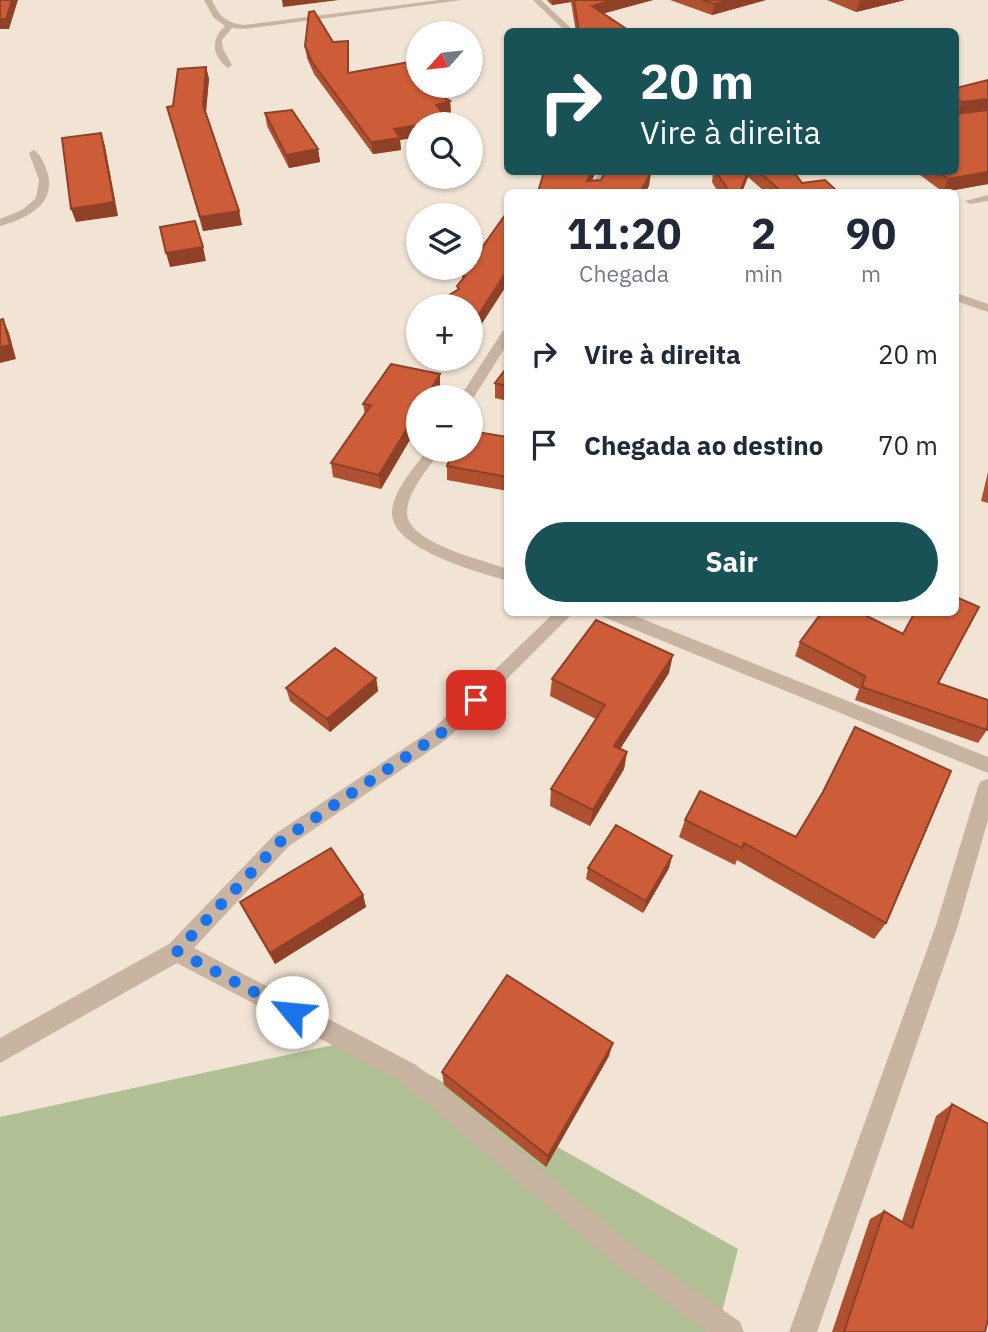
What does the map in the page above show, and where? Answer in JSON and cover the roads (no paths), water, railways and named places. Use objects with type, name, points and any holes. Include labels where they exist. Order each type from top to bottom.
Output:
[{"type":"street","points":[[208,0],[218,21],[229,26],[269,24],[458,0]]},
{"type":"street","points":[[537,0],[567,28]]},
{"type":"street","points":[[228,65],[219,51],[218,43],[220,34],[229,26]]},
{"type":"street","points":[[0,223],[39,205],[47,191],[43,172],[34,153]]},
{"type":"street","points":[[970,201],[988,198]]},
{"type":"street","points":[[959,297],[988,308]]},
{"type":"street","points":[[475,385],[504,340]]},
{"type":"street","points":[[426,462],[399,505],[401,529],[422,544],[504,574]]},
{"type":"street","points":[[0,1051],[177,951],[282,840],[440,734],[562,616]]},
{"type":"street","points":[[621,616],[988,765]]},
{"type":"street","points":[[803,1332],[947,925],[988,788]]},
{"type":"street","points":[[177,951],[408,1073],[629,1259],[730,1332]]}]
